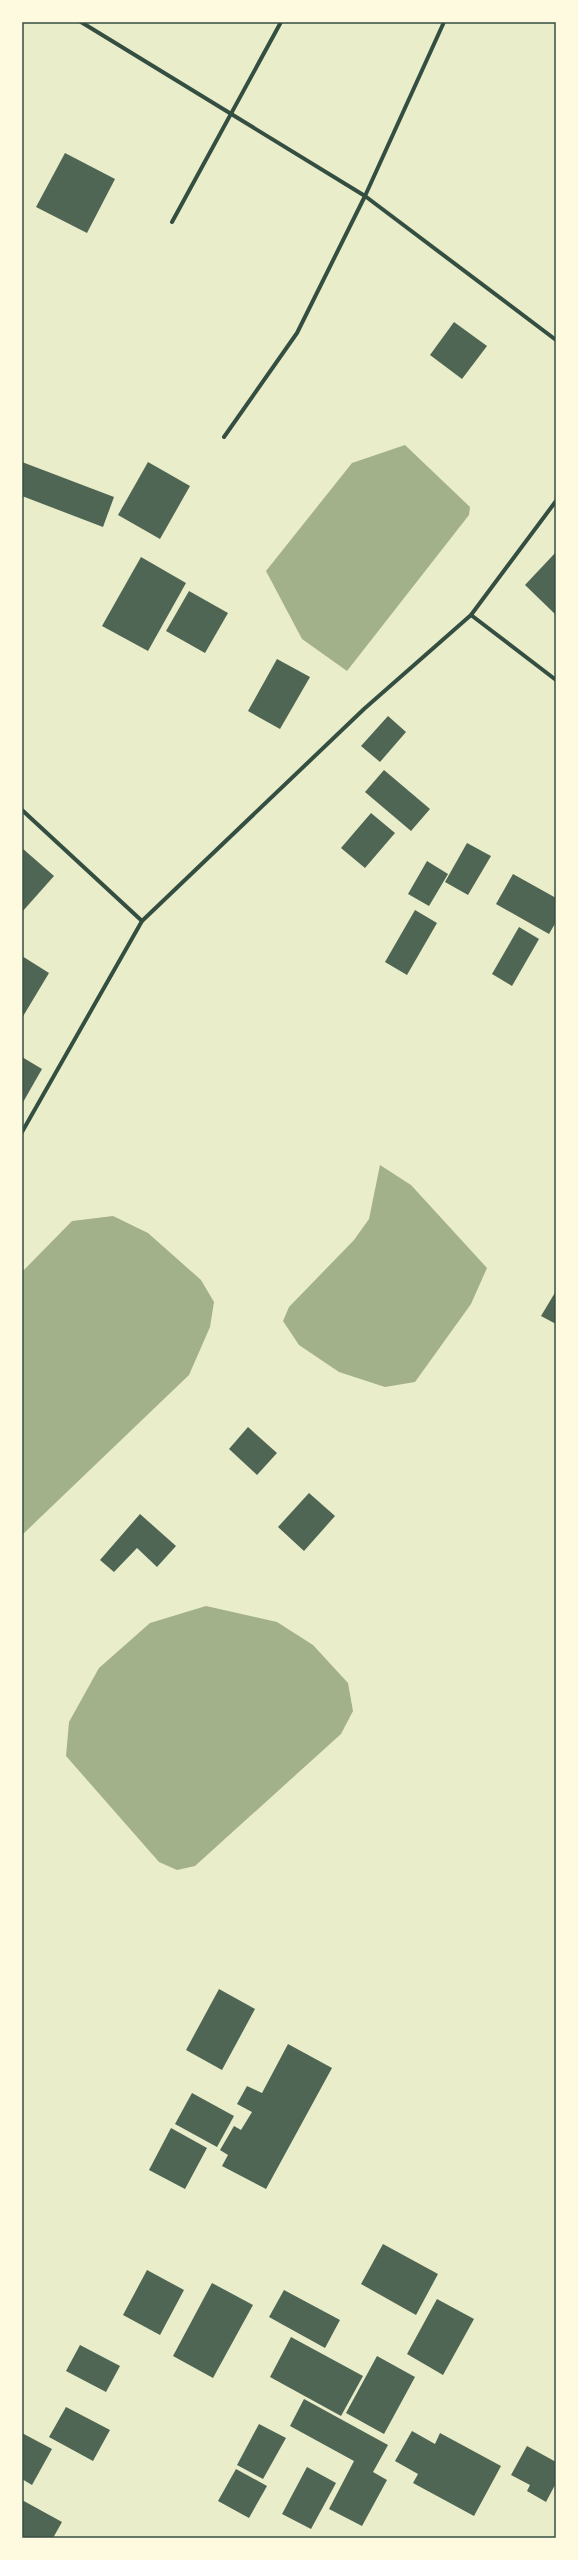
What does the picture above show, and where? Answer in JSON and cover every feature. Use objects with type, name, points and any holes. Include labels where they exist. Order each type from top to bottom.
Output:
[{"type":"street","points":[[80,22],[232,113],[365,196],[556,340]]},
{"type":"street","points":[[172,222],[281,22]]},
{"type":"street","points":[[224,437],[297,333],[365,196],[444,22]]},
{"type":"street","points":[[22,1132],[142,921],[364,709],[471,614],[556,501]]},
{"type":"street","points":[[471,614],[556,680]]},
{"type":"street","points":[[22,810],[142,921]]},
{"type":"shaded area","points":[[405,445],[470,507],[469,515],[347,671],[302,639],[266,571],[352,463]]},
{"type":"shaded area","points":[[380,1165],[411,1185],[487,1268],[471,1304],[415,1382],[385,1387],[339,1372],[299,1345],[283,1321],[289,1307],[354,1240],[369,1219]]},
{"type":"shaded area","points":[[113,1216],[148,1233],[201,1280],[214,1302],[210,1327],[189,1375],[22,1535],[22,1272],[72,1221]]},
{"type":"shaded area","points":[[206,1606],[277,1622],[313,1645],[348,1683],[353,1711],[341,1734],[195,1866],[177,1870],[159,1862],[66,1756],[69,1722],[99,1668],[150,1623]]},
{"type":"building","points":[[65,153],[115,179],[87,233],[36,207]]},
{"type":"building","points":[[454,322],[487,346],[462,379],[430,355]]},
{"type":"building","points":[[22,462],[114,497],[103,527],[22,496]]},
{"type":"building","points":[[148,462],[190,486],[160,539],[118,515]]},
{"type":"building","points":[[556,552],[556,615],[525,585]]},
{"type":"building","points":[[141,557],[186,583],[148,651],[102,626]]},
{"type":"building","points":[[189,591],[228,613],[205,653],[166,631]]},
{"type":"building","points":[[277,659],[310,677],[280,729],[248,711]]},
{"type":"building","points":[[388,716],[406,732],[380,762],[361,746]]},
{"type":"building","points":[[384,770],[430,809],[411,831],[365,792]]},
{"type":"building","points":[[371,813],[395,833],[365,868],[341,848]]},
{"type":"building","points":[[467,843],[491,856],[468,895],[445,882]]},
{"type":"building","points":[[22,848],[54,876],[22,912]]},
{"type":"building","points":[[427,861],[448,874],[429,906],[408,894]]},
{"type":"building","points":[[513,874],[556,898],[556,922],[549,934],[496,904]]},
{"type":"building","points":[[415,910],[437,923],[407,975],[385,962]]},
{"type":"building","points":[[519,927],[539,939],[512,986],[492,974]]},
{"type":"building","points":[[22,956],[49,973],[22,1018]]},
{"type":"building","points":[[22,1057],[42,1069],[22,1104]]},
{"type":"building","points":[[556,1291],[556,1324],[541,1316]]},
{"type":"building","points":[[248,1427],[277,1453],[257,1475],[229,1449]]},
{"type":"building","points":[[309,1493],[335,1516],[304,1551],[278,1527]]},
{"type":"building","points":[[140,1514],[176,1546],[157,1567],[137,1548],[114,1572],[100,1560]]},
{"type":"building","points":[[219,1989],[255,2009],[222,2070],[186,2050]]},
{"type":"building","points":[[288,2044],[332,2068],[266,2189],[222,2166],[228,2155],[220,2150],[234,2126],[241,2130],[252,2112],[237,2104],[247,2086],[262,2093]]},
{"type":"building","points":[[192,2093],[234,2116],[217,2147],[175,2124]]},
{"type":"building","points":[[171,2128],[207,2148],[185,2189],[149,2170]]},
{"type":"building","points":[[383,2244],[438,2274],[416,2315],[361,2284]]},
{"type":"building","points":[[147,2270],[184,2290],[160,2335],[123,2315]]},
{"type":"building","points":[[212,2283],[253,2305],[213,2378],[173,2356]]},
{"type":"building","points":[[284,2290],[340,2320],[325,2348],[269,2317]]},
{"type":"building","points":[[437,2299],[474,2319],[443,2375],[407,2354]]},
{"type":"building","points":[[291,2337],[363,2376],[341,2416],[270,2377]]},
{"type":"building","points":[[80,2345],[120,2366],[106,2392],[66,2371]]},
{"type":"building","points":[[377,2356],[415,2377],[384,2434],[346,2413]]},
{"type":"building","points":[[304,2399],[388,2445],[373,2472],[387,2480],[362,2526],[329,2509],[354,2461],[290,2426]]},
{"type":"building","points":[[66,2407],[110,2430],[93,2461],[49,2437]]},
{"type":"building","points":[[259,2424],[286,2438],[263,2479],[237,2465]]},
{"type":"building","points":[[412,2431],[435,2444],[440,2433],[501,2466],[474,2516],[413,2483],[418,2474],[395,2461]]},
{"type":"building","points":[[22,2433],[52,2449],[32,2485],[22,2479]]},
{"type":"building","points":[[527,2446],[556,2462],[556,2483],[546,2502],[527,2491],[530,2485],[511,2475]]},
{"type":"building","points":[[307,2467],[336,2483],[311,2529],[282,2514]]},
{"type":"building","points":[[236,2469],[267,2486],[249,2518],[218,2501]]},
{"type":"building","points":[[22,2500],[62,2522],[53,2538],[22,2538]]}]
